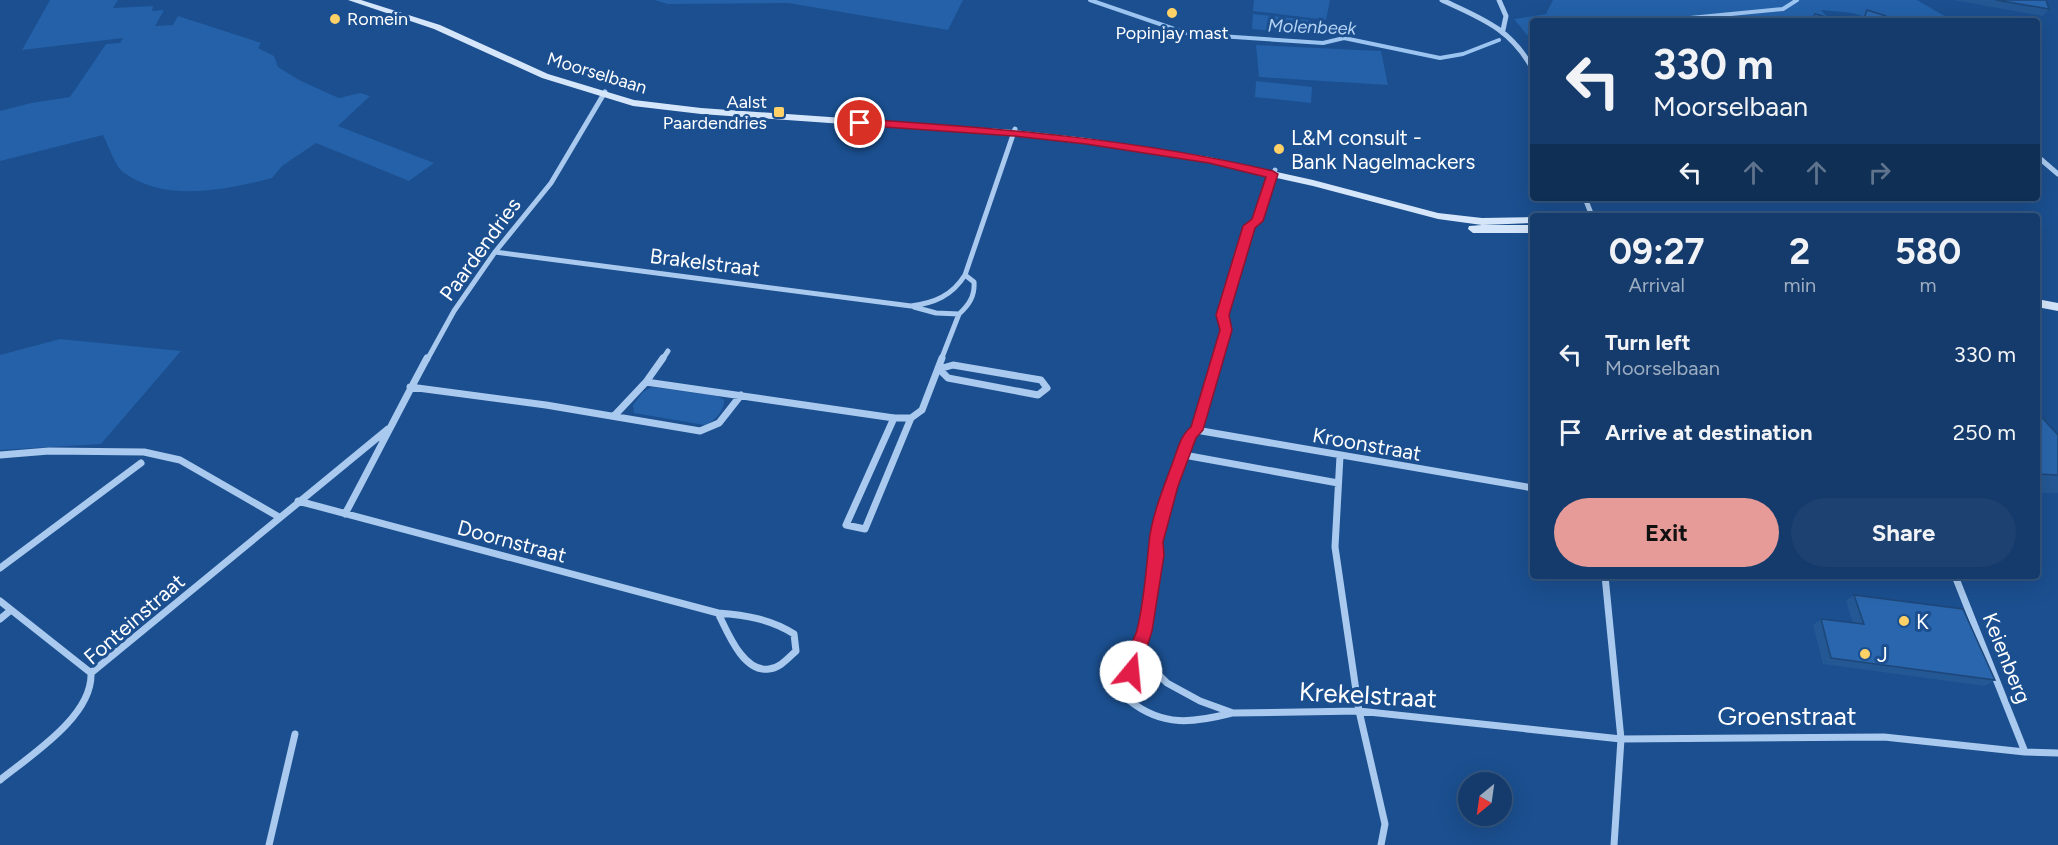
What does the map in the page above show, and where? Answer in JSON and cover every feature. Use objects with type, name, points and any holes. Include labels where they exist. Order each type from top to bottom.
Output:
[{"type":"main road","name":"Moorselbaan","points":[[352,0],[437,27],[529,69],[603,94],[666,108],[1014,131],[1164,152],[1274,172],[1398,215],[1437,224],[1487,230],[1530,229]]},
{"type":"main road","name":"Moorselbaan","points":[[1312,185],[1438,216],[1482,222],[1530,220]]},
{"type":"main road","points":[[2040,295],[2058,298]]},
{"type":"main road","points":[[2040,303],[2058,306]]},
{"type":"street","points":[[1442,0],[1503,30],[1519,44],[1530,64]]},
{"type":"street","points":[[1498,0],[1506,16],[1503,30]]},
{"type":"street","name":"Paardendries","points":[[345,514],[410,387],[454,310],[495,252],[551,183],[603,94]]},
{"type":"street","name":"Brakelstraat","points":[[911,306],[944,298],[959,285],[965,275],[1014,131]]},
{"type":"street","points":[[2040,159],[2058,174]]},
{"type":"street","points":[[1233,713],[1207,720],[1168,722],[1147,715],[1138,709],[1130,701],[1129,686],[1133,659],[1144,631],[1156,542],[1171,486],[1190,435],[1197,430],[1226,330],[1222,315],[1249,226],[1257,221],[1274,172]]},
{"type":"street","name":"Brakelstraat","points":[[495,252],[911,306],[936,313],[959,314]]},
{"type":"street","points":[[646,382],[894,418],[911,418],[922,410],[959,314],[971,303],[975,291],[974,282],[965,275]]},
{"type":"street","points":[[614,416],[646,382],[668,351]]},
{"type":"street","points":[[953,365],[1041,380],[1047,388],[1038,395],[948,378],[939,369],[953,365]]},
{"type":"street","points":[[410,387],[614,416],[700,431],[712,429],[719,423],[741,395]]},
{"type":"street","points":[[894,418],[846,525],[865,529],[911,418]]},
{"type":"street","name":"Paardendries","points":[[279,517],[388,429]]},
{"type":"street","name":"Kroonstraat","points":[[1197,430],[1530,488]]},
{"type":"street","points":[[0,455],[49,451],[144,452],[180,460],[279,517]]},
{"type":"street","name":"Kroonstraat","points":[[1184,455],[1338,483]]},
{"type":"street","points":[[1340,456],[1335,547],[1359,711],[1385,824],[1381,845]]},
{"type":"street","points":[[0,568],[141,463]]},
{"type":"street","name":"Doornstraat","points":[[298,501],[718,613],[739,615],[785,627],[794,634],[796,651],[785,664],[768,669],[752,665],[743,659],[718,613]]},
{"type":"street","name":"Fonteinstraat","points":[[0,780],[57,733],[83,704],[91,687],[91,673],[279,517]]},
{"type":"street","points":[[1605,579],[1621,739],[1614,845]]},
{"type":"street","name":"Keienberg","points":[[1956,579],[2025,752]]},
{"type":"street","points":[[0,601],[91,673]]},
{"type":"street","points":[[0,619],[11,610]]},
{"type":"street","name":"Krekelstraat","points":[[1139,644],[1155,671],[1167,683],[1200,701],[1233,713],[1359,711],[1621,739]]},
{"type":"street","points":[[269,845],[295,734]]},
{"type":"street","name":"Groenstraat","points":[[1621,739],[1884,737],[2025,752],[2058,753]]},
{"type":"shaded area","points":[[50,0],[118,0],[113,8],[153,6],[152,11],[164,10],[155,26],[173,25],[178,16],[261,43],[258,48],[274,56],[278,67],[299,80],[339,98],[360,93],[370,96],[338,126],[434,163],[409,181],[316,143],[282,166],[272,178],[215,190],[176,191],[139,182],[123,172],[114,160],[103,135],[0,161],[0,111],[70,97],[106,44],[120,43],[123,38],[22,50]]},
{"type":"shaded area","points":[[654,0],[963,0],[948,30],[788,3],[668,4]]},
{"type":"shaded area","points":[[1254,0],[1330,0],[1326,20],[1253,11]]},
{"type":"shaded area","points":[[1553,0],[1917,0],[1948,18],[1870,18],[1852,13],[1821,10],[1828,18],[1530,18],[1530,36],[1514,19],[1546,14]]},
{"type":"shaded area","points":[[1253,14],[1309,20],[1309,35],[1252,29]]},
{"type":"shaded area","points":[[1256,45],[1381,51],[1388,85],[1259,77]]},
{"type":"shaded area","points":[[1256,81],[1312,87],[1311,103],[1255,97]]},
{"type":"shaded area","points":[[60,339],[181,351],[101,444],[0,450],[0,355]]},
{"type":"shaded area","points":[[652,387],[717,396],[724,400],[723,408],[712,421],[705,425],[634,413],[633,405],[643,392]]},
{"type":"building","points":[[1996,0],[2046,0],[2049,9]]},
{"type":"building","points":[[1867,10],[1886,16],[1885,18],[1864,18]]},
{"type":"building","points":[[1815,14],[1830,18],[1813,18]]},
{"type":"building","points":[[2040,415],[2058,435],[2058,475],[2040,474]]},
{"type":"building","points":[[1854,595],[1963,609],[1995,680],[1831,658],[1821,619],[1864,624]]},
{"type":"waterway","name":"Molenbeek","points":[[1090,0],[1186,33],[1204,35],[1323,43],[1344,38],[1440,58],[1463,54],[1499,40]]},
{"type":"waterway","name":"Molenbeek","points":[[1690,18],[1783,9],[1797,0]]},
{"type":"place","name":"Popinjay mast","points":[[1172,13]]},
{"type":"place","name":"Romein","points":[[335,19]]},
{"type":"place","name":"Aalst Paardendries","points":[[779,112]]},
{"type":"place","name":"L&M consult - Bank Nagelmackers","points":[[1279,149]]},
{"type":"place","name":"K","points":[[1904,621]]},
{"type":"place","name":"J","points":[[1865,654]]},
{"type":"route","points":[[860,123],[1014,133],[1086,141],[1209,159],[1273,174],[1257,221],[1249,226],[1222,315],[1226,330],[1197,430],[1190,435],[1171,486],[1156,542],[1144,631],[1133,659],[1131,672]]}]
